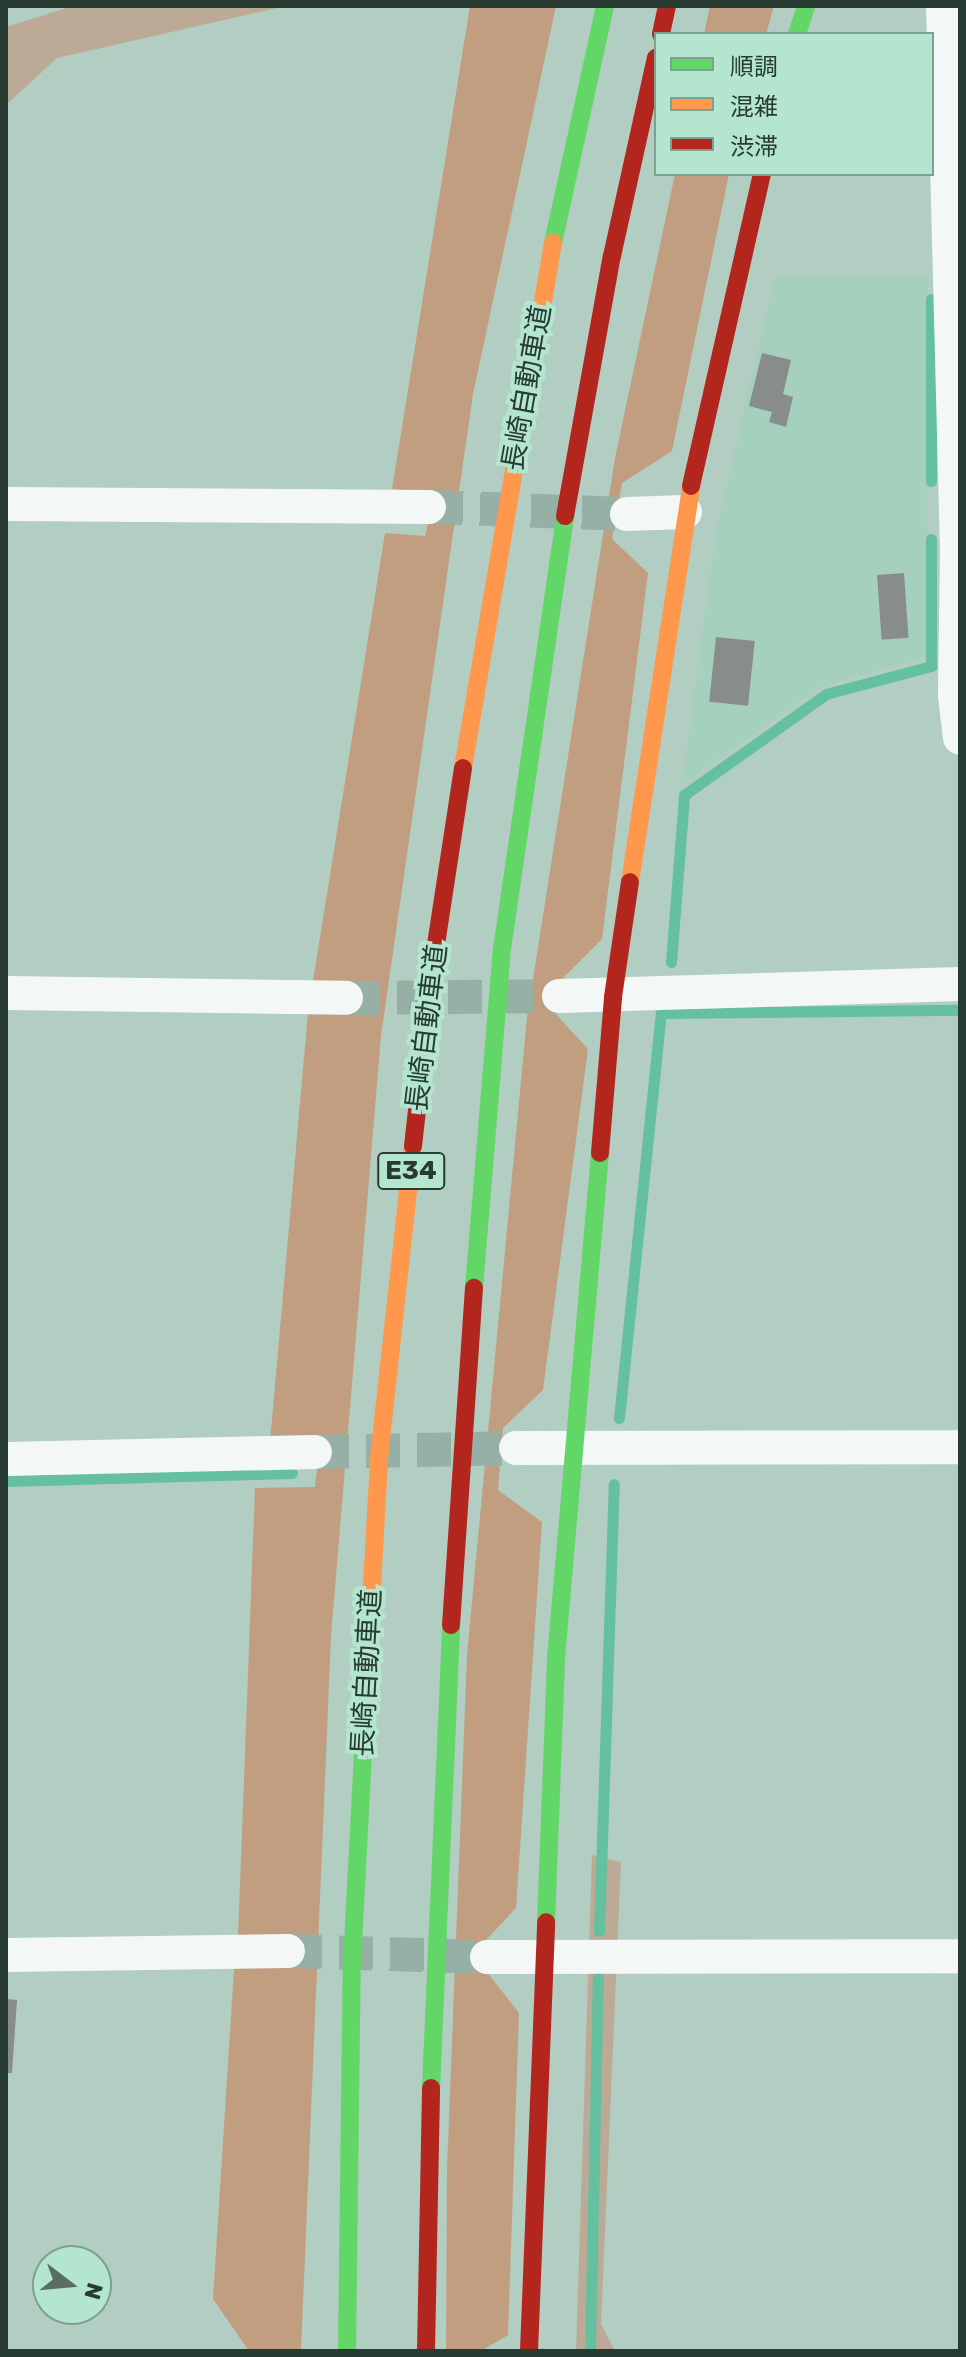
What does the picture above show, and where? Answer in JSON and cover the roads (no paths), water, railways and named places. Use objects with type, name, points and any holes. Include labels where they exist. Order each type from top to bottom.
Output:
[{"type":"main road","name":"長崎自動車道","points":[[347,2351],[352,1963],[381,1443],[435,951],[489,599],[552,248],[605,6]]},
{"type":"main road","points":[[661,32],[667,6]]},
{"type":"main road","points":[[798,32],[806,6]]},
{"type":"main road","name":"E34","points":[[426,2351],[433,1965],[456,1527],[502,949],[551,591],[612,256],[654,67]]},
{"type":"main road","points":[[529,2351],[542,1957],[571,1447],[613,997],[685,512],[762,176]]},
{"type":"street","points":[[943,6],[947,96],[955,696],[960,738]]},
{"type":"street","points":[[6,504],[429,507]]},
{"type":"street","points":[[627,514],[685,512]]},
{"type":"street","points":[[559,996],[613,997],[960,984]]},
{"type":"street","points":[[6,993],[346,998]]},
{"type":"street","points":[[516,1448],[960,1447]]},
{"type":"street","points":[[6,1459],[315,1452]]},
{"type":"street","points":[[6,1955],[288,1951]]},
{"type":"street","points":[[487,1957],[960,1956]]},
{"type":"waterway","points":[[931,299],[931,481]]},
{"type":"waterway","points":[[671,962],[684,795],[826,694],[931,666],[931,539]]},
{"type":"waterway","points":[[619,1418],[661,1013],[960,1010]]},
{"type":"waterway","points":[[6,1481],[292,1473]]},
{"type":"waterway","points":[[599,1931],[614,1484]]},
{"type":"waterway","points":[[590,2351],[598,1978]]},
{"type":"tunnel","points":[[429,507],[627,514]]},
{"type":"tunnel","points":[[346,998],[559,996]]},
{"type":"tunnel","points":[[315,1452],[516,1448]]},
{"type":"tunnel","points":[[288,1951],[487,1957]]}]
